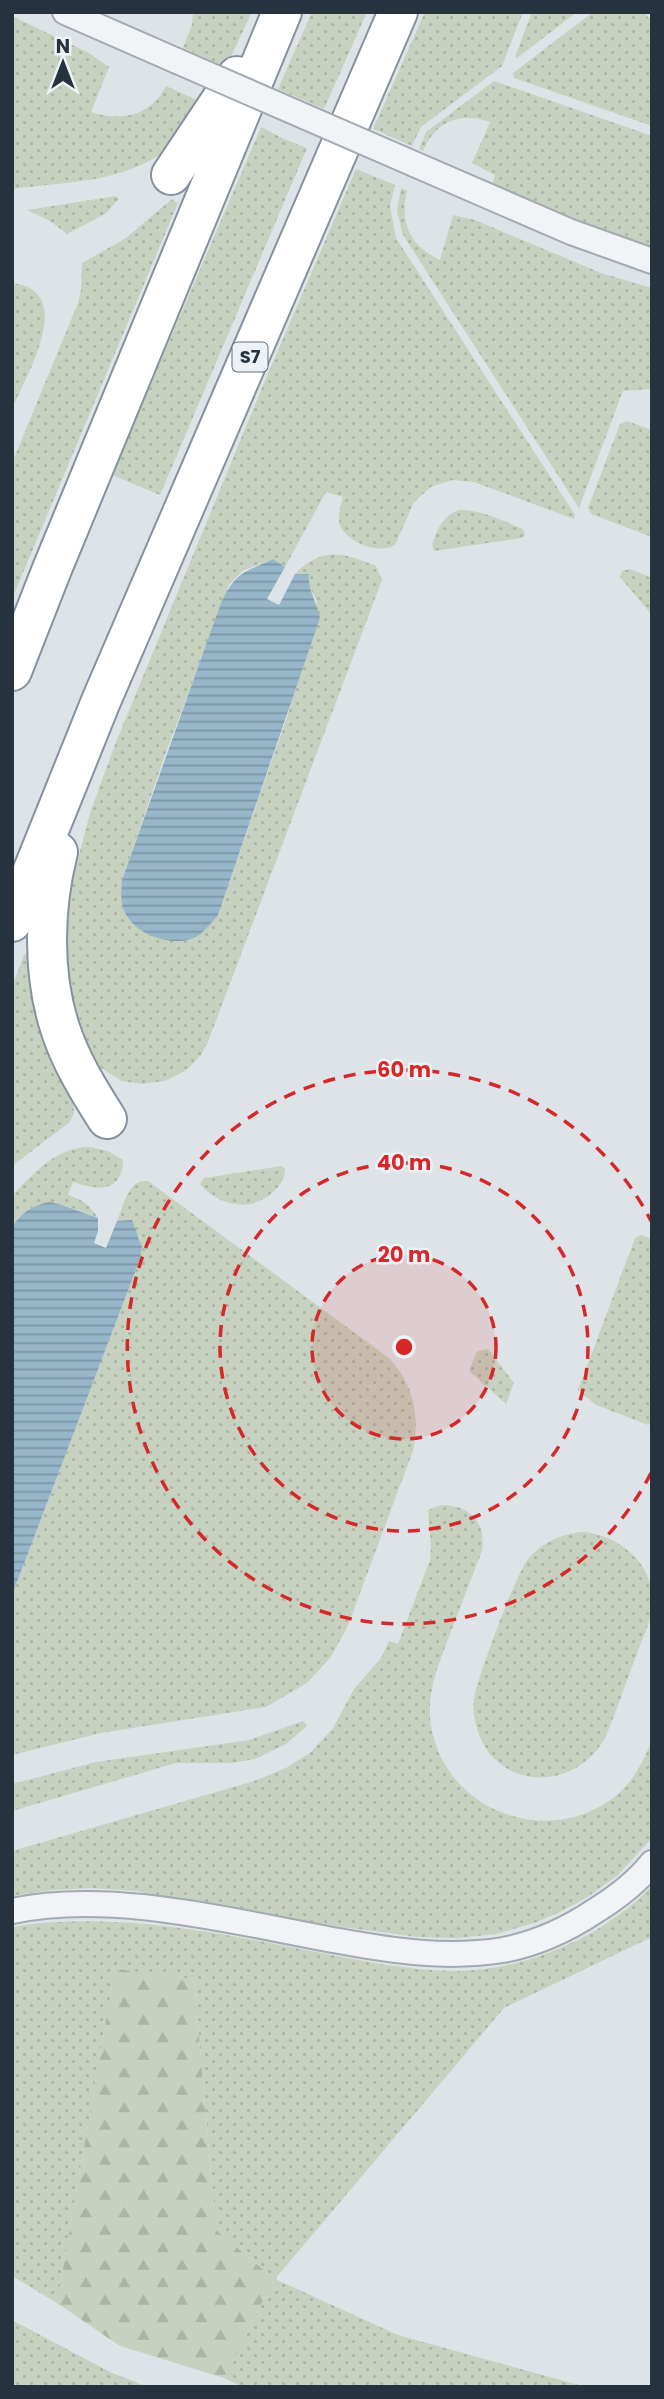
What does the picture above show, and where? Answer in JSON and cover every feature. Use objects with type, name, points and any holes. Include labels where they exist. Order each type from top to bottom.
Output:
[{"type":"highway","points":[[171,175],[280,12]]},
{"type":"highway","points":[[12,671],[280,12]]},
{"type":"highway","name":"S7","points":[[12,922],[101,701],[398,12]]},
{"type":"highway","points":[[101,701],[50,885],[46,933],[53,1001],[60,1030],[90,1093],[107,1119]]},
{"type":"street","points":[[65,12],[571,232],[652,261]]},
{"type":"street","points":[[12,1911],[88,1904],[149,1908],[389,1950],[434,1954],[470,1953],[504,1950],[541,1939],[582,1919],[611,1901],[652,1863]]},
{"type":"green space","points":[[193,12],[252,12],[226,67],[183,48],[192,25]]},
{"type":"green space","points":[[312,12],[367,12],[324,109],[278,89]]},
{"type":"green space","points":[[425,12],[523,12],[502,66],[421,127],[412,146],[373,129]]},
{"type":"green space","points":[[532,12],[577,12],[517,58],[515,57]]},
{"type":"green space","points":[[593,12],[644,12],[652,22],[652,126],[514,78],[513,73]]},
{"type":"green space","points":[[12,16],[89,53],[109,67],[91,112],[113,116],[134,114],[152,104],[166,86],[206,104],[167,149],[132,169],[93,179],[12,189]]},
{"type":"green space","points":[[494,81],[652,136],[652,248],[576,220],[492,184],[495,175],[472,163],[490,122],[469,118],[450,122],[435,132],[423,151],[419,149],[426,132]]},
{"type":"green space","points":[[261,127],[307,148],[160,495],[112,475]]},
{"type":"green space","points":[[356,169],[395,185],[390,206],[396,238],[575,515],[574,519],[474,482],[452,480],[431,487],[414,502],[395,545],[372,548],[349,537],[343,531],[339,518],[343,497],[326,492],[285,567],[273,559],[242,571],[229,585],[165,755],[122,880],[122,904],[127,918],[135,926],[218,915],[287,717],[317,602],[308,583],[309,574],[295,574],[315,559],[343,555],[376,566],[382,580],[208,1042],[201,1055],[188,1069],[165,1081],[141,1084],[122,1081],[96,1065],[80,1040],[65,961],[67,902],[90,813],[116,742],[261,390]]},
{"type":"green space","points":[[401,188],[407,191],[405,214],[410,233],[421,248],[440,260],[453,215],[475,220],[601,273],[652,288],[652,389],[623,391],[579,508],[403,235],[397,211]]},
{"type":"green space","points":[[116,196],[119,199],[105,214],[67,234],[50,221],[27,210]]},
{"type":"green space","points":[[172,199],[178,203],[12,599],[12,463],[78,303],[82,263],[126,238]]},
{"type":"green space","points":[[12,283],[32,289],[42,301],[45,318],[36,357],[12,409]]},
{"type":"green space","points":[[627,421],[652,430],[652,537],[591,514],[588,508],[620,424]]},
{"type":"green space","points":[[459,510],[491,516],[523,529],[525,535],[522,538],[434,551],[432,545],[441,524]]},
{"type":"green space","points":[[630,569],[652,578],[652,615],[620,577],[622,571]]},
{"type":"green space","points":[[29,952],[74,1113],[70,1122],[12,1166],[12,986],[24,955]]},
{"type":"green space","points":[[89,1147],[108,1151],[123,1160],[118,1179],[107,1187],[91,1187],[73,1182],[68,1195],[86,1204],[98,1218],[62,1205],[41,1204],[21,1215],[12,1227],[12,1196],[46,1163],[66,1152]]},
{"type":"green space","points":[[282,1166],[285,1172],[280,1184],[264,1199],[255,1203],[226,1202],[200,1184],[204,1178]]},
{"type":"green space","points":[[142,1181],[148,1181],[389,1358],[404,1379],[413,1401],[416,1425],[413,1451],[347,1628],[330,1658],[307,1683],[266,1707],[101,1733],[12,1755],[12,1595],[140,1259],[140,1238],[134,1231],[132,1221],[117,1221],[129,1192]]},
{"type":"green space","points":[[641,1235],[652,1239],[652,1423],[648,1425],[596,1405],[578,1390],[635,1238]]},
{"type":"green space","points":[[488,1349],[514,1383],[506,1404],[469,1371],[477,1351]]},
{"type":"green space","points":[[441,1505],[461,1508],[474,1517],[482,1532],[483,1541],[482,1551],[433,1682],[430,1718],[441,1756],[448,1770],[470,1794],[491,1808],[513,1816],[537,1820],[561,1819],[585,1814],[607,1802],[626,1786],[641,1764],[652,1739],[652,1838],[618,1875],[586,1898],[537,1922],[497,1934],[457,1938],[418,1937],[306,1922],[136,1891],[91,1888],[12,1896],[12,1851],[254,1781],[286,1768],[311,1752],[333,1728],[354,1689],[381,1658],[389,1641],[398,1644],[430,1560],[428,1510]]},
{"type":"green space","points":[[584,1532],[613,1541],[636,1558],[650,1583],[650,1619],[606,1736],[592,1756],[574,1769],[554,1776],[533,1777],[514,1772],[496,1761],[483,1743],[474,1718],[474,1699],[482,1670],[522,1568],[540,1548],[553,1540]]},
{"type":"green space","points":[[303,1721],[307,1726],[286,1744],[255,1759],[232,1763],[176,1763],[12,1811],[12,1784],[96,1762],[249,1740]]},
{"type":"green space","points":[[652,1886],[652,1937],[504,2008],[275,2279],[398,2335],[586,2387],[243,2387],[224,2378],[274,2279],[216,2231],[194,1979],[115,1970],[57,2303],[12,2276],[12,1927],[87,1921],[162,1926],[384,1964],[458,1971],[511,1964],[563,1947],[611,1920]]},
{"type":"green space","points":[[115,1969],[194,1979],[216,2230],[274,2279],[224,2378],[120,2346],[57,2303]]},
{"type":"green space","points":[[12,2320],[110,2372],[148,2387],[12,2387]]},
{"type":"water","points":[[273,559],[285,567],[267,599],[279,605],[295,574],[309,574],[320,618],[218,915],[202,933],[191,939],[161,939],[142,931],[125,914],[121,895],[122,880],[226,592],[242,574]]},
{"type":"water","points":[[50,1202],[98,1218],[94,1243],[106,1248],[117,1221],[132,1220],[142,1247],[140,1259],[12,1595],[12,1227],[28,1210]]}]
